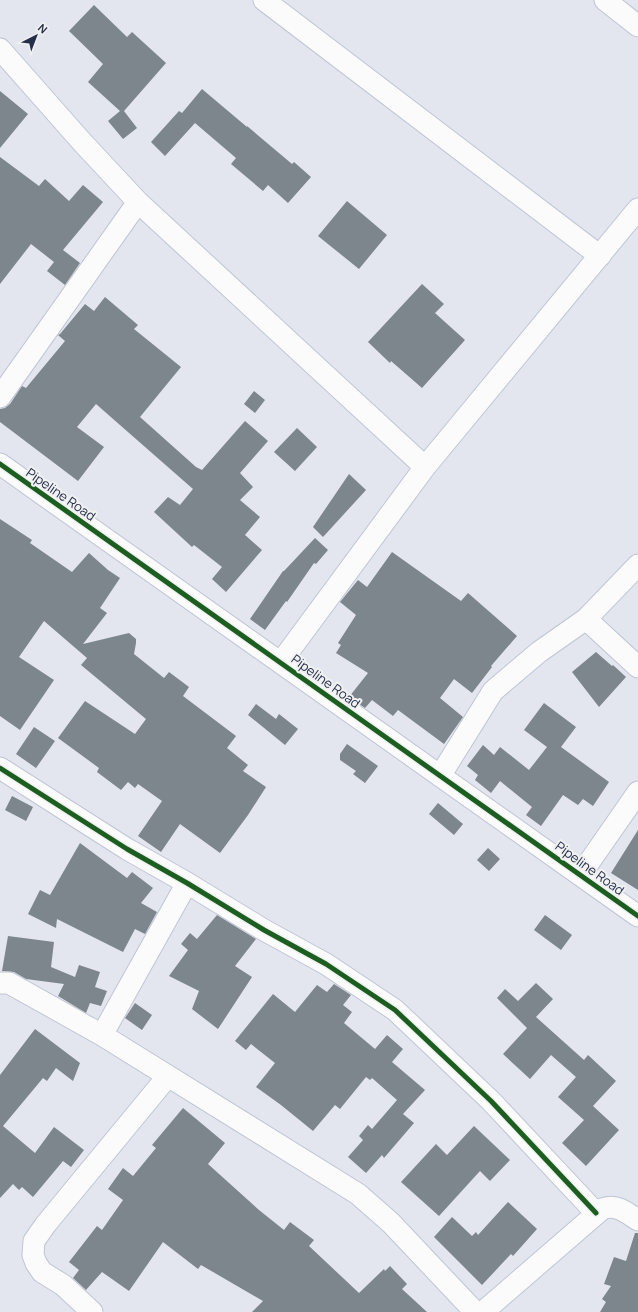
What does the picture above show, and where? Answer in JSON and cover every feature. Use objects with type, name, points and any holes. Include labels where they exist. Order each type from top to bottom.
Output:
[{"type":"street","points":[[264,0],[600,256]]},
{"type":"street","points":[[605,0],[638,26]]},
{"type":"street","points":[[1,52],[138,202],[426,467]]},
{"type":"street","points":[[0,397],[138,202]]},
{"type":"street","points":[[281,662],[426,467],[638,209]]},
{"type":"street","name":"Pipeline Road","points":[[0,464],[440,776],[581,874],[638,916]]},
{"type":"street","points":[[440,776],[494,691],[539,652],[586,619],[638,565]]},
{"type":"street","points":[[586,619],[638,667]]},
{"type":"street","points":[[0,768],[127,849],[187,883],[264,930],[326,964],[395,1010],[492,1101],[596,1213]]},
{"type":"street","points":[[581,874],[638,792]]},
{"type":"street","points":[[102,1035],[187,883]]},
{"type":"street","points":[[0,983],[9,983],[102,1035],[358,1194],[391,1223],[475,1312]]},
{"type":"street","points":[[92,1312],[63,1286],[42,1272],[33,1256],[34,1241],[46,1224],[168,1076]]},
{"type":"street","points":[[483,1312],[596,1213],[606,1207],[614,1207],[623,1210],[638,1220]]},
{"type":"building","points":[[94,5],[127,37],[132,32],[166,63],[124,111],[137,128],[123,139],[108,121],[120,111],[88,82],[103,64],[69,31]]},
{"type":"building","points":[[202,89],[292,164],[294,162],[311,177],[288,203],[268,185],[263,191],[231,164],[236,158],[195,123],[165,156],[151,142],[179,111],[182,113]]},
{"type":"building","points":[[0,91],[28,114],[0,148]]},
{"type":"building","points":[[0,157],[39,186],[45,179],[69,201],[83,185],[103,202],[63,250],[80,263],[65,285],[47,271],[54,262],[31,244],[0,284]]},
{"type":"building","points":[[347,201],[387,235],[359,269],[318,236]]},
{"type":"building","points":[[422,284],[444,304],[435,313],[465,340],[422,388],[391,361],[390,363],[368,342]]},
{"type":"building","points":[[105,297],[138,325],[134,329],[181,367],[140,417],[196,467],[202,470],[245,421],[268,441],[240,473],[253,487],[240,500],[260,517],[245,535],[262,550],[226,592],[212,579],[222,567],[194,545],[192,547],[154,512],[168,497],[180,505],[193,489],[96,404],[77,427],[104,447],[78,481],[0,422],[0,409],[5,408],[10,404],[22,386],[26,388],[65,341],[58,335],[85,304],[94,311]]},
{"type":"building","points":[[254,391],[265,400],[255,413],[244,404]]},
{"type":"building","points":[[297,428],[317,447],[295,471],[274,452]]},
{"type":"building","points":[[349,474],[366,490],[323,537],[313,527]]},
{"type":"building","points":[[0,519],[32,540],[30,543],[72,572],[89,553],[108,570],[120,578],[100,608],[107,613],[83,644],[129,633],[136,639],[134,654],[164,678],[169,672],[189,687],[183,696],[236,736],[227,748],[248,765],[243,771],[266,787],[248,815],[220,853],[180,824],[161,852],[138,836],[162,801],[138,784],[135,788],[128,782],[121,790],[97,772],[99,768],[58,738],[85,701],[135,734],[146,719],[81,665],[87,658],[44,621],[19,657],[54,680],[20,730],[0,716]]},
{"type":"building","points":[[315,538],[328,550],[316,564],[314,563],[287,602],[286,601],[265,630],[250,619],[283,571]]},
{"type":"building","points":[[392,552],[461,601],[468,593],[517,636],[491,666],[492,667],[472,693],[454,679],[440,698],[463,717],[444,744],[398,710],[393,716],[372,700],[365,708],[349,697],[368,673],[336,653],[341,645],[338,643],[356,615],[340,602],[358,580],[367,587]]},
{"type":"building","points":[[596,652],[626,677],[599,707],[572,672]]},
{"type":"building","points":[[544,703],[576,727],[561,747],[609,782],[593,806],[583,799],[578,805],[563,795],[541,826],[526,815],[532,807],[500,781],[491,793],[475,780],[478,775],[467,766],[483,745],[494,755],[500,747],[529,770],[547,747],[524,730]]},
{"type":"building","points":[[256,704],[276,719],[279,714],[298,729],[285,745],[248,715]]},
{"type":"building","points":[[34,727],[55,741],[36,768],[16,754]]},
{"type":"building","points":[[347,744],[378,766],[365,783],[353,774],[356,771],[340,760],[340,754]]},
{"type":"building","points":[[12,796],[33,807],[26,821],[5,810]]},
{"type":"building","points":[[438,803],[463,824],[454,835],[429,814]]},
{"type":"building","points":[[638,830],[638,890],[611,873]]},
{"type":"building","points":[[80,843],[127,878],[132,872],[153,888],[141,903],[157,912],[145,934],[135,929],[123,952],[57,919],[56,928],[28,914],[40,890],[50,895]]},
{"type":"building","points":[[488,848],[500,859],[489,871],[477,860]]},
{"type":"building","points":[[217,915],[256,939],[235,966],[252,977],[218,1029],[192,1009],[199,991],[169,976],[188,950],[181,944],[190,933],[197,939]]},
{"type":"building","points":[[545,915],[572,935],[561,950],[534,930]]},
{"type":"building","points":[[8,936],[54,942],[51,967],[75,977],[79,965],[100,972],[95,987],[107,991],[101,1006],[90,1003],[86,1013],[58,996],[64,984],[26,979],[14,972],[2,971]]},
{"type":"building","points":[[536,983],[553,999],[536,1017],[584,1060],[588,1055],[616,1081],[593,1106],[619,1130],[586,1166],[562,1143],[584,1120],[558,1097],[576,1077],[551,1055],[530,1079],[503,1054],[527,1028],[497,998],[505,989],[518,1001]]},
{"type":"building","points":[[334,984],[351,995],[343,1005],[352,1012],[344,1023],[375,1049],[387,1035],[403,1049],[392,1062],[425,1090],[403,1114],[414,1123],[384,1158],[382,1155],[366,1173],[348,1157],[363,1140],[359,1136],[368,1125],[372,1129],[397,1100],[372,1078],[370,1080],[366,1077],[340,1109],[335,1105],[313,1131],[256,1087],[275,1063],[251,1044],[246,1050],[235,1041],[273,994],[295,1012],[317,985],[327,992]]},
{"type":"building","points":[[135,1003],[152,1015],[142,1030],[125,1018]]},
{"type":"building","points":[[35,1029],[80,1063],[73,1081],[56,1068],[47,1081],[43,1078],[3,1126],[35,1153],[54,1127],[84,1150],[71,1167],[63,1161],[33,1197],[22,1187],[19,1190],[13,1184],[0,1198],[0,1075]]},
{"type":"building","points":[[183,1108],[225,1143],[208,1164],[259,1210],[284,1230],[290,1222],[314,1240],[309,1246],[359,1293],[384,1269],[385,1271],[390,1266],[407,1284],[402,1289],[427,1312],[252,1312],[263,1301],[201,1265],[198,1269],[163,1242],[129,1291],[102,1272],[86,1290],[73,1278],[79,1270],[69,1262],[97,1226],[102,1230],[123,1200],[108,1189],[123,1168],[133,1176],[156,1148],[152,1145]]},
{"type":"building","points":[[474,1126],[510,1160],[490,1181],[480,1171],[439,1216],[401,1182],[436,1144],[447,1155]]},
{"type":"building","points":[[508,1202],[537,1229],[513,1256],[511,1254],[482,1285],[434,1237],[452,1217],[472,1236],[476,1232],[478,1235]]},
{"type":"building","points":[[635,1233],[638,1233],[638,1312],[600,1312],[606,1302],[602,1299],[611,1286],[604,1284],[614,1257],[626,1261]]},
{"type":"cycle path","points":[[0,464],[638,916]]},
{"type":"cycle path","points":[[0,768],[127,849],[187,883],[264,930],[326,964],[395,1010],[491,1101],[596,1213]]}]
